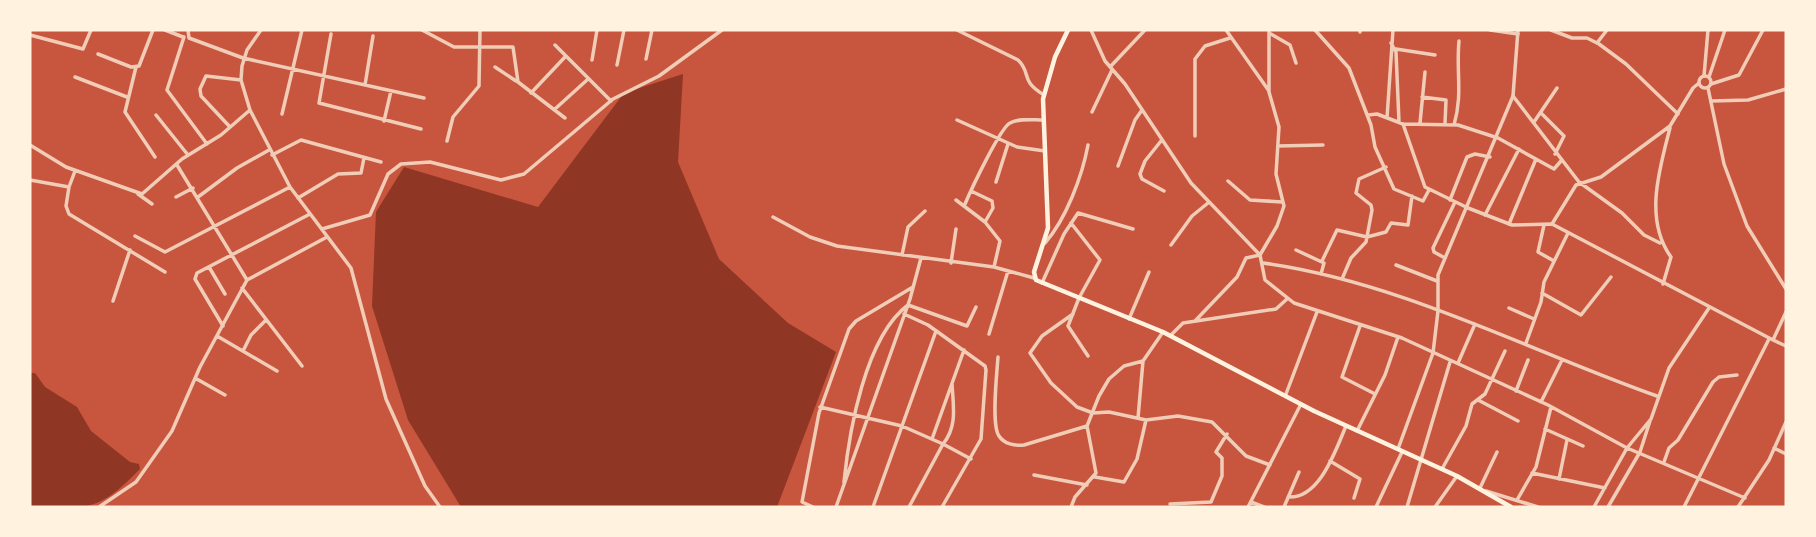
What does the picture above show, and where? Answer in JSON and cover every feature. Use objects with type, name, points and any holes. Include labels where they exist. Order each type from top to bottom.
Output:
[{"type":"main road","points":[[1068,30],[1055,57],[1044,95],[1048,228],[1034,278],[1163,332],[1346,426],[1442,468],[1511,507]]},
{"type":"street","points":[[30,35],[83,49],[91,30]]},
{"type":"street","points":[[153,30],[141,63],[136,67],[127,97],[127,117],[155,157]]},
{"type":"street","points":[[164,30],[243,58],[424,98]]},
{"type":"street","points":[[188,30],[167,90],[207,144]]},
{"type":"street","points":[[261,30],[243,58],[241,80],[250,110],[290,187],[351,268],[386,399],[425,486],[440,507]]},
{"type":"street","points":[[282,114],[302,30]]},
{"type":"street","points":[[422,30],[449,46],[513,47],[518,82]]},
{"type":"street","points":[[447,141],[453,117],[479,86],[481,30]]},
{"type":"street","points":[[592,60],[597,30]]},
{"type":"street","points":[[617,65],[624,30]]},
{"type":"street","points":[[646,59],[652,30]]},
{"type":"street","points":[[322,229],[370,215],[388,174],[401,164],[430,162],[501,180],[524,174],[611,101],[659,76],[722,30]]},
{"type":"street","points":[[957,30],[1018,60],[1024,66],[1028,83],[1044,95]]},
{"type":"street","points":[[1091,30],[1111,69],[1125,84],[1161,141],[1208,203],[1260,255],[1265,280],[1287,299],[1317,312],[1398,337],[1541,402],[1627,448],[1701,477],[1745,498]]},
{"type":"street","points":[[1092,113],[1111,69],[1145,30]]},
{"type":"street","points":[[1195,321],[1237,277],[1246,258],[1260,255],[1278,226],[1282,202],[1276,174],[1278,116],[1269,92],[1226,30]]},
{"type":"street","points":[[1315,30],[1346,62],[1368,115],[1374,143],[1394,189],[1423,201],[1429,190]]},
{"type":"street","points":[[1387,118],[1393,30]]},
{"type":"street","points":[[1376,507],[1400,450],[1433,353],[1438,311],[1437,281],[1513,96],[1518,32],[1490,30]]},
{"type":"street","points":[[1551,30],[1597,43],[1626,64],[1678,114]]},
{"type":"street","points":[[1597,43],[1607,30]]},
{"type":"street","points":[[1708,30],[1707,77],[1724,164],[1747,226],[1786,289]]},
{"type":"street","points":[[1552,224],[1579,183],[1601,177],[1670,126],[1699,83],[1707,77],[1725,30]]},
{"type":"street","points":[[1699,83],[1702,87],[1710,86],[1739,75],[1763,30]]},
{"type":"street","points":[[1269,31],[1269,92]]},
{"type":"street","points":[[1269,31],[1290,45],[1296,63]]},
{"type":"street","points":[[331,34],[318,100],[321,105],[421,129]]},
{"type":"street","points":[[365,85],[373,36]]},
{"type":"street","points":[[1195,136],[1195,59],[1205,46],[1230,38]]},
{"type":"street","points":[[1454,125],[1461,97],[1456,73],[1459,41]]},
{"type":"street","points":[[555,46],[611,101]]},
{"type":"street","points":[[1392,47],[1435,55]]},
{"type":"street","points":[[1392,47],[1401,123],[1423,185],[1429,190],[1509,224],[1552,224],[1786,346]]},
{"type":"street","points":[[98,54],[136,67]]},
{"type":"street","points":[[531,93],[565,57]]},
{"type":"street","points":[[495,66],[565,118]]},
{"type":"street","points":[[1420,123],[1425,72]]},
{"type":"street","points":[[230,127],[201,96],[200,89],[206,76],[241,80]]},
{"type":"street","points":[[75,77],[127,97]]},
{"type":"street","points":[[555,110],[587,80]]},
{"type":"street","points":[[1534,122],[1557,88]]},
{"type":"street","points":[[1711,101],[1748,100],[1786,89]]},
{"type":"street","points":[[384,121],[390,91]]},
{"type":"street","points":[[1513,96],[1579,183],[1622,213],[1644,235],[1660,243],[1671,257],[1664,284]]},
{"type":"street","points":[[1422,97],[1446,100],[1446,124]]},
{"type":"street","points":[[138,194],[145,193],[188,155],[207,144],[250,110]]},
{"type":"street","points":[[1118,166],[1135,120],[1142,110]]},
{"type":"street","points":[[1541,113],[1564,136],[1555,154]]},
{"type":"street","points":[[1368,115],[1377,114],[1401,123],[1454,125],[1498,138],[1553,169],[1561,161]]},
{"type":"street","points":[[156,115],[188,155]]},
{"type":"street","points":[[957,120],[1008,144],[1045,151]]},
{"type":"street","points":[[965,204],[970,190],[1011,122],[1043,120]]},
{"type":"street","points":[[1660,243],[1656,192],[1670,126]]},
{"type":"street","points":[[198,197],[237,168],[301,140],[381,162]]},
{"type":"street","points":[[1161,141],[1144,160],[1140,174],[1142,179],[1164,191]]},
{"type":"street","points":[[996,182],[1008,144]]},
{"type":"street","points":[[30,145],[75,171],[138,194],[152,204]]},
{"type":"street","points":[[1045,243],[1057,228],[1085,162],[1088,145]]},
{"type":"street","points":[[1278,146],[1324,145]]},
{"type":"street","points":[[1485,215],[1518,149]]},
{"type":"street","points":[[1446,258],[1434,252],[1433,247],[1453,201],[1467,157],[1475,154],[1490,157]]},
{"type":"street","points":[[298,198],[338,174],[361,173],[364,157]]},
{"type":"street","points":[[1509,224],[1536,159]]},
{"type":"street","points":[[177,164],[247,279]]},
{"type":"street","points":[[1342,279],[1351,258],[1364,245],[1372,207],[1359,196],[1356,189],[1362,177],[1386,167]]},
{"type":"street","points":[[75,171],[69,187],[67,212],[164,272]]},
{"type":"street","points":[[30,180],[69,187]]},
{"type":"street","points":[[1228,181],[1250,200],[1282,202]]},
{"type":"street","points":[[135,236],[165,252],[290,187]]},
{"type":"street","points":[[176,197],[193,188]]},
{"type":"street","points":[[970,190],[992,201],[993,208],[985,222]]},
{"type":"street","points":[[1322,261],[1335,232],[1341,230],[1367,237],[1386,232],[1391,223],[1408,225],[1412,196]]},
{"type":"street","points":[[956,200],[965,204],[985,222],[1000,241],[994,267]]},
{"type":"street","points":[[1171,245],[1192,216],[1208,203]]},
{"type":"street","points":[[902,255],[908,227],[925,211]]},
{"type":"street","points":[[1042,283],[1071,223],[1081,212],[1133,229]]},
{"type":"street","points":[[223,326],[195,279],[197,273],[310,214]]},
{"type":"street","points":[[773,217],[824,243],[994,267],[1034,278]]},
{"type":"street","points":[[1071,223],[1100,260],[1079,298],[1069,328],[1088,356]]},
{"type":"street","points":[[1544,225],[1538,252],[1554,261]]},
{"type":"street","points":[[951,262],[956,229]]},
{"type":"street","points":[[1526,344],[1542,292],[1568,233]]},
{"type":"street","points":[[99,507],[136,482],[178,421],[195,378],[247,279],[327,237]]},
{"type":"street","points":[[113,301],[130,250]]},
{"type":"street","points":[[1296,250],[1322,261],[1325,266],[1321,274]]},
{"type":"street","points":[[836,507],[908,305],[920,258]]},
{"type":"street","points":[[1263,263],[1342,279],[1438,311],[1657,396]]},
{"type":"street","points":[[1396,265],[1437,281]]},
{"type":"street","points":[[209,267],[225,294]]},
{"type":"street","points":[[989,334],[1008,271]]},
{"type":"street","points":[[1129,319],[1149,272]]},
{"type":"street","points":[[1542,292],[1581,315],[1611,277]]},
{"type":"street","points":[[813,507],[802,502],[820,407],[852,325],[913,287]]},
{"type":"street","points":[[242,288],[302,366]]},
{"type":"street","points":[[1170,336],[1180,324],[1269,311],[1280,308],[1287,299]]},
{"type":"street","points":[[908,305],[962,326],[970,325],[976,307]]},
{"type":"street","points":[[845,482],[855,416],[882,335],[892,319],[908,305]]},
{"type":"street","points":[[1509,308],[1535,319]]},
{"type":"street","points":[[1608,507],[1640,452],[1657,396],[1676,357],[1709,308]]},
{"type":"street","points":[[1286,394],[1317,312]]},
{"type":"street","points":[[1684,507],[1701,477],[1715,440],[1732,414],[1786,312]]},
{"type":"street","points":[[904,314],[937,330],[985,366],[986,370],[983,432],[971,459],[942,507]]},
{"type":"street","points":[[1073,314],[1042,336],[1030,353],[1051,383],[1077,407],[1093,413],[1109,412],[1146,420],[1188,417],[1216,423],[1246,456],[1270,465]]},
{"type":"street","points":[[243,351],[251,335],[266,320]]},
{"type":"street","points":[[1457,364],[1475,324]]},
{"type":"street","points":[[1360,326],[1342,377],[1376,394]]},
{"type":"street","points":[[873,507],[937,330]]},
{"type":"street","points":[[1138,418],[1143,361],[1163,332]]},
{"type":"street","points":[[217,336],[277,371]]},
{"type":"street","points":[[1357,431],[1376,394],[1398,337]]},
{"type":"street","points":[[932,439],[964,350]]},
{"type":"street","points":[[1442,468],[1466,426],[1472,404],[1482,397],[1504,351]]},
{"type":"street","points":[[998,357],[996,430],[1003,440],[1013,445],[1024,445],[1087,426]]},
{"type":"street","points":[[1541,402],[1562,359]]},
{"type":"street","points":[[1516,391],[1528,360]]},
{"type":"street","points":[[1071,507],[1095,477],[1096,465],[1087,426],[1109,379],[1124,366],[1143,361]]},
{"type":"street","points":[[1406,507],[1450,361]]},
{"type":"street","points":[[1664,462],[1669,448],[1678,440],[1713,382],[1719,377],[1737,375]]},
{"type":"street","points":[[195,378],[225,395]]},
{"type":"street","points":[[909,507],[952,432],[952,383]]},
{"type":"street","points":[[1476,399],[1518,421]]},
{"type":"street","points":[[1248,507],[1301,404]]},
{"type":"street","points":[[820,407],[902,426],[971,459]]},
{"type":"street","points":[[1517,500],[1532,473],[1551,407]]},
{"type":"street","points":[[1594,507],[1627,448],[1651,419]]},
{"type":"street","points":[[1095,477],[1124,482],[1137,459],[1146,420]]},
{"type":"street","points":[[1738,507],[1774,448],[1786,422]]},
{"type":"street","points":[[1288,497],[1295,497],[1315,484],[1330,461],[1346,426]]},
{"type":"street","points":[[1545,429],[1583,446]]},
{"type":"street","points":[[1170,505],[1200,506],[1212,502],[1221,480],[1223,461],[1216,452],[1227,434]]},
{"type":"street","points":[[1559,479],[1567,439]]},
{"type":"street","points":[[1774,448],[1786,454]]},
{"type":"street","points":[[1480,488],[1497,452]]},
{"type":"street","points":[[1330,461],[1360,479],[1354,498]]},
{"type":"street","points":[[1284,507],[1299,472]]},
{"type":"street","points":[[1532,473],[1605,488]]},
{"type":"street","points":[[1034,475],[1087,485]]},
{"type":"street","points":[[1436,507],[1457,476]]},
{"type":"street","points":[[1486,491],[1538,507]]},
{"type":"street","points":[[1251,502],[1264,507]]},
{"type":"shaded area","points":[[683,74],[678,162],[719,259],[788,323],[836,352],[777,507],[461,507],[408,420],[372,306],[376,212],[404,167],[538,207],[624,93]]},
{"type":"shaded area","points":[[30,373],[35,373],[45,387],[77,407],[91,431],[130,462],[139,464],[140,469],[125,484],[102,501],[80,507],[30,507]]}]
